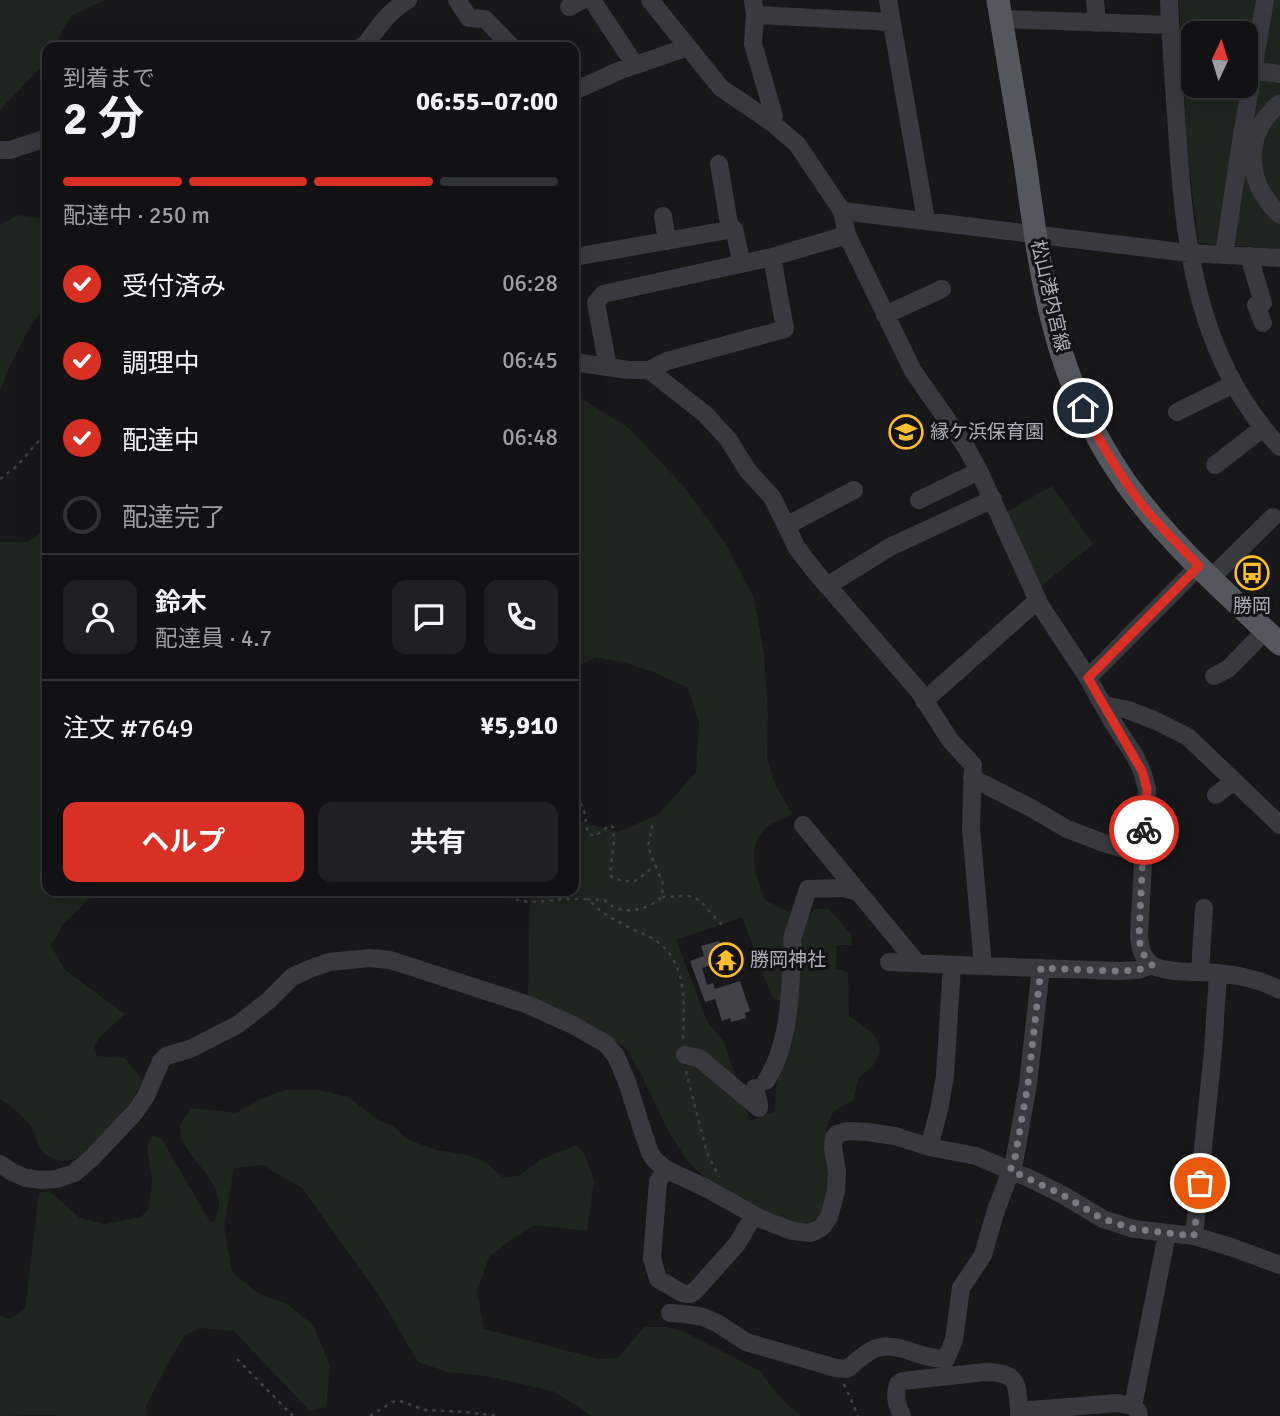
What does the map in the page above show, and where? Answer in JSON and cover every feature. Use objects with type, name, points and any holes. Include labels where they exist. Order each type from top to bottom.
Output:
[{"type":"main road","name":"松山港内宮線","points":[[999,10],[1043,279],[1069,376],[1097,436],[1131,490],[1166,533],[1273,637]]},
{"type":"street","points":[[367,42],[388,14],[408,0]]},
{"type":"street","points":[[457,0],[469,18],[485,19],[507,42]]},
{"type":"street","points":[[592,0],[635,65]]},
{"type":"street","points":[[650,0],[721,88],[771,122],[797,144],[842,211],[847,235],[913,371],[979,471],[1038,600],[1135,756],[1146,779],[1147,796],[1142,854],[1140,946],[1144,957],[1161,969],[1248,977],[1280,990]]},
{"type":"street","points":[[888,0],[926,220]]},
{"type":"street","points":[[1096,0],[1097,23]]},
{"type":"street","points":[[1169,0],[1179,163],[1189,253],[1204,316],[1234,384],[1263,428],[1280,447]]},
{"type":"street","points":[[1258,41],[1265,0]]},
{"type":"street","points":[[771,122],[774,116],[753,44],[754,8],[891,22]]},
{"type":"street","points":[[999,10],[1097,23],[1170,26]]},
{"type":"street","points":[[579,88],[688,47]]},
{"type":"street","points":[[1258,71],[1280,74]]},
{"type":"street","points":[[1224,255],[1246,148],[1250,98]]},
{"type":"street","points":[[1246,148],[1271,110],[1280,103]]},
{"type":"street","points":[[0,150],[10,150],[42,140]]},
{"type":"street","points":[[1246,148],[1262,193],[1280,215]]},
{"type":"street","points":[[719,164],[730,230]]},
{"type":"street","points":[[842,211],[1189,253],[1280,258]]},
{"type":"street","points":[[663,216],[667,241]]},
{"type":"street","points":[[579,256],[734,229],[742,264]]},
{"type":"street","points":[[608,367],[596,303],[603,294],[772,257],[847,235]]},
{"type":"street","points":[[1249,256],[1263,303],[1256,305],[1263,323]]},
{"type":"street","points":[[579,363],[649,370],[667,361],[785,329],[772,257]]},
{"type":"street","points":[[885,315],[942,289]]},
{"type":"street","points":[[649,370],[705,414],[728,439],[748,471],[772,497],[797,548],[918,690],[950,740],[973,765],[971,828],[982,966]]},
{"type":"street","points":[[1177,412],[1234,384]]},
{"type":"street","points":[[1215,465],[1263,428]]},
{"type":"street","points":[[919,500],[979,471]]},
{"type":"street","points":[[786,526],[854,490]]},
{"type":"street","points":[[827,586],[890,547],[993,499]]},
{"type":"street","points":[[1088,678],[1205,572],[1273,517]]},
{"type":"street","points":[[924,701],[1038,600]]},
{"type":"street","points":[[1214,676],[1273,637]]},
{"type":"street","points":[[1104,705],[1128,710],[1188,737],[1280,825]]},
{"type":"street","points":[[972,778],[1067,830],[1142,854]]},
{"type":"street","points":[[1216,795],[1234,781]]},
{"type":"street","points":[[803,825],[917,963]]},
{"type":"street","points":[[685,1055],[699,1058],[759,1108],[760,1085],[775,1067],[783,1045],[792,939],[808,889],[844,888],[858,892]]},
{"type":"street","points":[[1194,1236],[1213,1051],[1203,908]]},
{"type":"street","points":[[0,1164],[26,1178],[42,1180],[57,1179],[74,1173],[92,1158],[135,1112],[146,1096],[161,1060],[166,1056],[190,1049],[237,1025],[292,977],[329,962],[370,958],[390,960],[526,1004],[575,1026],[606,1044],[616,1056],[627,1082],[654,1160],[665,1169],[754,1215],[792,1231],[811,1233],[822,1227],[829,1217],[836,1191],[833,1147],[837,1134],[848,1131],[868,1132],[976,1156],[1063,1195],[1103,1219],[1134,1229],[1194,1236],[1280,1265]]},
{"type":"street","points":[[889,962],[1118,971],[1138,970],[1152,965]]},
{"type":"street","points":[[929,1147],[945,1076],[952,964]]},
{"type":"street","points":[[671,1287],[668,1317],[685,1314],[703,1317],[746,1342],[836,1368],[847,1369],[871,1350],[887,1346],[946,1359],[954,1340],[961,1288],[982,1255],[1014,1163],[1028,1084],[1041,968]]},
{"type":"street","points":[[665,1169],[658,1182],[652,1258],[658,1279],[682,1293],[690,1294],[699,1288],[737,1244],[754,1215]]},
{"type":"street","points":[[902,1416],[896,1391],[898,1384],[903,1381],[985,1373],[996,1373],[1014,1379],[1017,1385],[1019,1414],[1118,1403],[1136,1411],[1167,1234]]},
{"type":"path","points":[[0,479],[17,466],[42,437]]},
{"type":"path","points":[[579,799],[588,834],[594,836],[610,825],[612,827],[614,841],[610,875],[615,879],[634,882],[656,865]]},
{"type":"path","points":[[653,822],[648,847],[663,884],[662,897]]},
{"type":"path","points":[[507,896],[526,903],[561,898],[604,900],[615,908],[628,911],[641,909],[662,897],[691,896],[699,900],[723,926]]},
{"type":"path","points":[[587,899],[603,913],[657,941],[667,950],[676,966],[684,999],[683,1042],[686,1073],[707,1153],[728,1200]]},
{"type":"path","points":[[237,1359],[293,1416]]},
{"type":"path","points":[[836,1368],[858,1416]]},
{"type":"path","points":[[370,1416],[392,1402],[400,1401],[425,1410],[499,1416]]},
{"type":"shaded area","points":[[0,0],[105,0],[71,16],[57,42],[42,42],[42,66],[0,110]]},
{"type":"shaded area","points":[[1179,0],[1280,0],[1280,249],[1199,243],[1188,158],[1185,98],[1258,98],[1258,21],[1181,21],[1181,35]]},
{"type":"shaded area","points":[[18,215],[42,219],[42,311],[20,346],[0,392],[0,225]]},
{"type":"shaded area","points":[[579,397],[629,428],[685,488],[727,546],[754,598],[764,654],[768,715],[767,757],[774,782],[792,814],[769,826],[758,838],[754,855],[759,883],[765,900],[793,914],[808,916],[816,909],[829,909],[851,934],[852,945],[837,945],[836,969],[848,972],[849,1016],[873,1035],[879,1047],[879,1054],[872,1067],[859,1078],[854,1100],[832,1114],[824,1145],[831,1177],[823,1212],[807,1225],[774,1219],[710,1182],[688,1162],[669,1132],[626,1048],[587,1024],[528,996],[530,896],[579,896],[579,822],[618,832],[659,814],[696,772],[699,723],[688,688],[653,672],[596,657],[579,666]],"holes":[[[742,917],[771,995],[776,1000],[787,1003],[797,1016],[792,1044],[780,1070],[775,1111],[750,1121],[724,1042],[708,1023],[676,940]]]},
{"type":"shaded area","points":[[1052,486],[1093,544],[1037,589],[1003,514]]},
{"type":"shaded area","points":[[42,532],[42,896],[91,896],[63,924],[51,946],[65,970],[125,1014],[94,1046],[97,1056],[125,1058],[143,1081],[106,1137],[87,1153],[65,1161],[57,1160],[43,1152],[29,1124],[0,1099],[0,542],[28,542]]},
{"type":"shaded area","points":[[285,1090],[319,1090],[348,1097],[377,1119],[393,1126],[407,1139],[436,1150],[468,1155],[487,1163],[502,1177],[519,1176],[540,1160],[577,1145],[584,1153],[594,1181],[587,1231],[534,1225],[489,1257],[477,1292],[484,1329],[599,1359],[618,1358],[644,1327],[665,1327],[683,1331],[760,1371],[788,1405],[802,1416],[592,1416],[553,1391],[486,1376],[448,1372],[418,1362],[380,1297],[302,1188],[262,1165],[234,1168],[224,1226],[232,1272],[259,1294],[286,1303],[314,1326],[330,1366],[326,1407],[310,1411],[234,1331],[200,1328],[185,1335],[171,1358],[146,1406],[147,1416],[0,1416],[0,1316],[10,1319],[25,1309],[39,1193],[49,1191],[80,1218],[104,1224],[141,1217],[149,1208],[152,1180],[147,1148],[152,1135],[161,1138],[210,1222],[215,1222],[219,1208],[217,1194],[213,1184],[185,1146],[180,1128],[183,1120],[191,1108],[236,1113],[260,1099]]},
{"type":"building","points":[[719,941],[726,961],[702,968],[707,985],[713,983],[715,989],[740,981],[750,1011],[745,1013],[746,1018],[731,1022],[730,1018],[722,1021],[715,999],[705,1002],[690,961],[704,956],[701,946]]},
{"type":"way so far","points":[[1144,830],[1139,936],[1144,957],[1152,965],[1138,970],[1118,971],[1041,968],[1028,1084],[1014,1163],[1010,1170],[1063,1195],[1103,1219],[1134,1229],[1194,1236],[1200,1183]]},
{"type":"place","name":"縁ケ浜保育園","points":[[906,432]]},
{"type":"place","name":"勝岡","points":[[1252,573]]},
{"type":"place","name":"勝岡神社","points":[[726,960]]},
{"type":"route","points":[[1083,408],[1097,436],[1144,507],[1199,566],[1088,678],[1146,779],[1144,830]]}]
